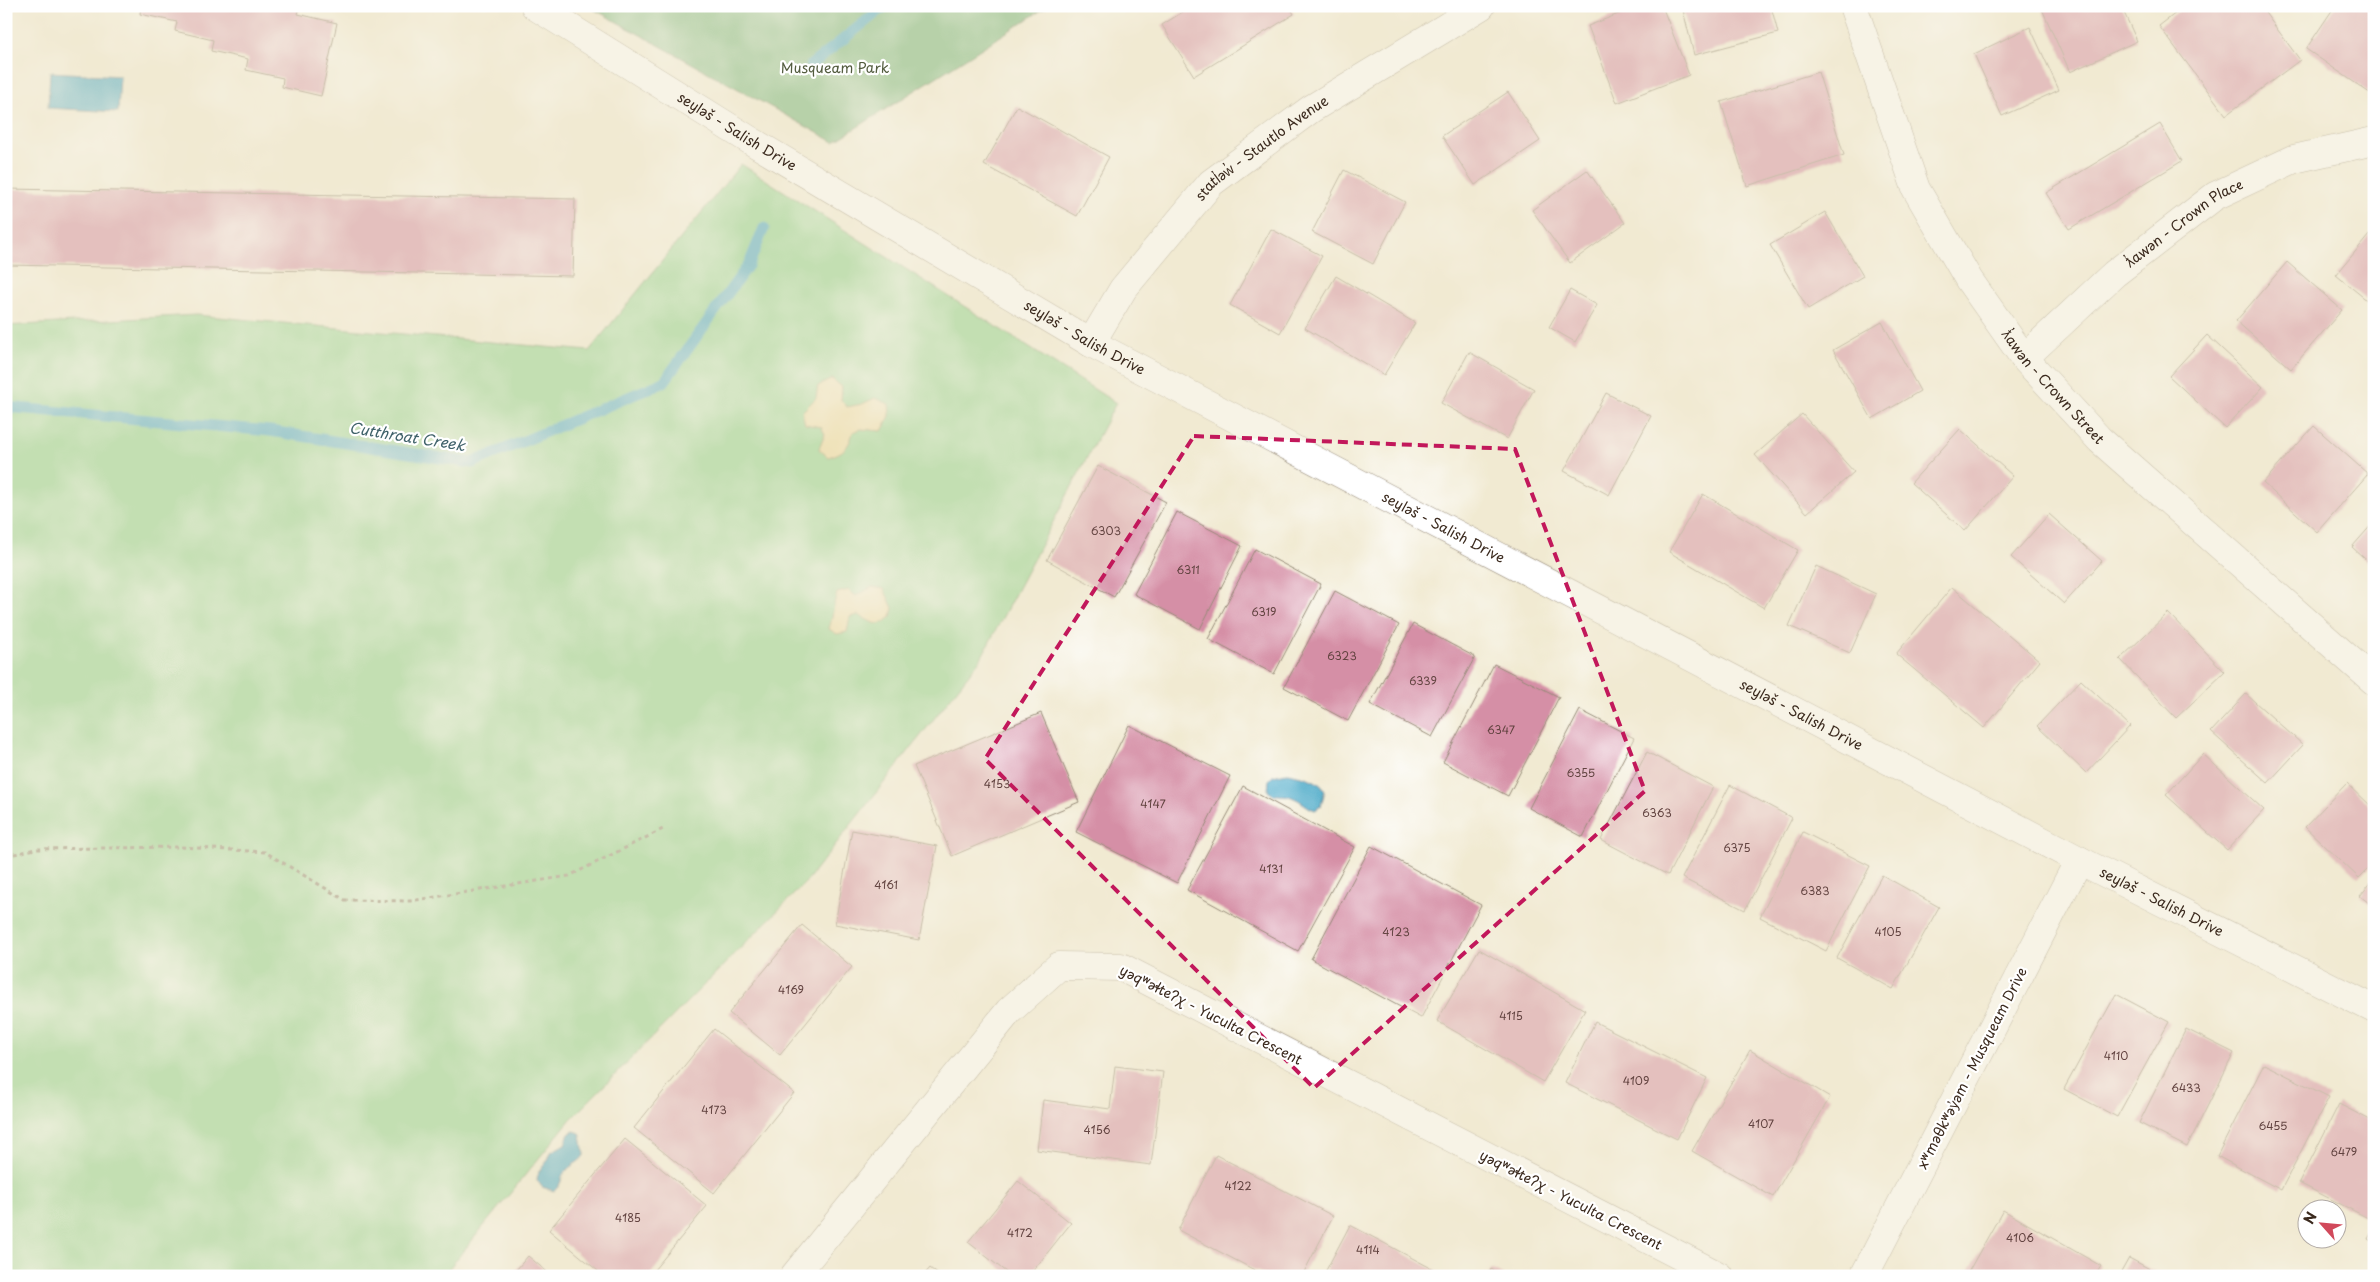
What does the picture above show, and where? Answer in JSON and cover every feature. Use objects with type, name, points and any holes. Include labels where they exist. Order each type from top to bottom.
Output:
[{"type":"street","name":"seyləš - Salish Drive","points":[[535,6],[748,138],[1091,343],[2079,860],[2374,1009]]},
{"type":"street","name":"statl̓əw̓ - Stautlo Avenue","points":[[1091,343],[1123,289],[1211,183],[1311,109],[1481,6]]},
{"type":"street","name":"ƛ̓awən - Crown Street","points":[[1853,6],[1916,189],[1969,280],[2024,358],[2100,440],[2374,681]]},
{"type":"street","name":"ƛ̓awən - Crown Place","points":[[2024,358],[2114,274],[2215,196],[2294,158],[2374,141]]},
{"type":"street","name":"xʷməθkʷəy̓əm - Musqueam Drive","points":[[1864,1276],[2079,860]]},
{"type":"street","name":"yəqʷəɬteʔχ - Yuculta Crescent","points":[[794,1276],[1009,1011],[1060,966],[1121,967],[1719,1276]]},
{"type":"path","points":[[6,856],[35,849],[180,847],[265,852],[345,900],[410,901],[569,876],[663,829]]},
{"type":"highlighted area","points":[[1194,436],[1515,449],[1645,791],[1314,1088],[985,759]]},
{"type":"green space","name":"Musqueam Park","points":[[588,6],[1048,6],[834,142]]},
{"type":"green space","points":[[741,164],[1116,403],[980,660],[807,881],[570,1120],[443,1276],[6,1276],[6,326],[196,315],[589,351]]},
{"type":"sand","points":[[832,379],[842,387],[841,400],[847,407],[862,404],[875,398],[889,404],[890,416],[882,431],[861,429],[853,432],[850,442],[845,449],[838,454],[828,457],[819,449],[825,434],[821,427],[805,424],[802,412],[816,398],[818,386]]},
{"type":"sand","points":[[872,587],[884,589],[893,608],[891,617],[882,623],[875,623],[858,615],[850,617],[847,632],[837,634],[829,629],[837,593],[848,590],[856,596]]},
{"type":"water","points":[[50,72],[120,76],[118,112],[48,108]]},
{"type":"water","points":[[1287,773],[1308,778],[1321,786],[1325,790],[1321,806],[1315,810],[1292,797],[1268,791],[1269,780],[1273,776]]},
{"type":"water","points":[[574,1131],[580,1133],[584,1156],[563,1175],[554,1191],[542,1187],[537,1180],[538,1173],[548,1160],[551,1152],[565,1144],[569,1134]]},
{"type":"building","points":[[141,6],[300,6],[298,14],[337,23],[321,96],[282,87],[283,78],[246,70],[248,59],[211,51],[213,40],[175,31],[177,22],[140,14]]},
{"type":"building","points":[[1192,6],[1289,6],[1294,14],[1194,76],[1162,25]]},
{"type":"building","points":[[1639,6],[1662,6],[1689,75],[1617,103],[1588,26]]},
{"type":"building","points":[[1682,6],[1771,6],[1778,33],[1694,55]]},
{"type":"building","points":[[2048,6],[2121,6],[2137,41],[2070,72],[2042,9]]},
{"type":"building","points":[[2185,6],[2260,6],[2300,60],[2226,115],[2159,26]]},
{"type":"building","points":[[2335,6],[2374,6],[2374,96],[2306,49]]},
{"type":"building","points":[[2030,27],[2059,90],[2002,116],[1974,54]]},
{"type":"building","points":[[1818,72],[1844,155],[1747,186],[1721,102]]},
{"type":"building","points":[[1508,92],[1540,141],[1475,185],[1442,136]]},
{"type":"building","points":[[1017,106],[1109,157],[1077,216],[984,165]]},
{"type":"building","points":[[2160,124],[2182,161],[2069,229],[2046,193]]},
{"type":"building","points":[[1344,170],[1405,202],[1373,264],[1312,232]]},
{"type":"building","points":[[1587,170],[1625,223],[1570,263],[1532,210]]},
{"type":"building","points":[[6,189],[575,199],[573,276],[6,265]]},
{"type":"building","points":[[1825,212],[1863,276],[1808,309],[1770,245]]},
{"type":"building","points":[[1271,229],[1322,256],[1280,333],[1230,305]]},
{"type":"building","points":[[2374,229],[2374,306],[2336,275]]},
{"type":"building","points":[[2287,262],[2342,310],[2291,369],[2236,321]]},
{"type":"building","points":[[1336,276],[1415,323],[1384,375],[1305,328]]},
{"type":"building","points":[[1570,290],[1597,305],[1575,342],[1549,327]]},
{"type":"building","points":[[1882,322],[1920,391],[1872,419],[1833,350]]},
{"type":"building","points":[[2207,335],[2263,387],[2225,428],[2169,376]]},
{"type":"building","points":[[1469,352],[1534,389],[1507,439],[1441,403]]},
{"type":"building","points":[[1606,393],[1651,416],[1609,495],[1564,471]]},
{"type":"building","points":[[1802,414],[1854,472],[1807,513],[1755,455]]},
{"type":"building","points":[[2314,426],[2368,474],[2317,532],[2263,483]]},
{"type":"building","points":[[1960,429],[2013,476],[1965,531],[1911,483]]},
{"type":"building","points":[[1098,466],[1166,502],[1114,597],[1047,560]]},
{"type":"building","points":[[1703,494],[1798,550],[1764,608],[1669,552]]},
{"type":"building","points":[[1177,512],[1242,546],[1200,629],[1134,594]]},
{"type":"building","points":[[2049,514],[2102,561],[2064,604],[2011,557]]},
{"type":"building","points":[[2374,522],[2374,567],[2352,547]]},
{"type":"building","points":[[1255,549],[1321,584],[1274,674],[1208,639]]},
{"type":"building","points":[[1816,566],[1876,594],[1850,653],[1789,626]]},
{"type":"building","points":[[1952,587],[2040,661],[1984,728],[1896,654]]},
{"type":"building","points":[[1335,591],[1399,625],[1348,721],[1284,687]]},
{"type":"building","points":[[2168,613],[2225,672],[2176,718],[2120,659]]},
{"type":"building","points":[[1413,624],[1475,657],[1432,737],[1370,704]]},
{"type":"building","points":[[1494,664],[1559,697],[1508,796],[1443,762]]},
{"type":"building","points":[[2081,680],[2130,726],[2086,773],[2037,726]]},
{"type":"building","points":[[2246,694],[2303,745],[2268,783],[2211,732]]},
{"type":"building","points":[[1580,710],[1634,738],[1583,837],[1529,808]]},
{"type":"building","points":[[1041,713],[1079,802],[952,856],[914,766]]},
{"type":"building","points":[[1129,725],[1230,776],[1177,883],[1076,832]]},
{"type":"building","points":[[1647,752],[1713,787],[1668,875],[1601,840]]},
{"type":"building","points":[[2203,754],[2264,810],[2227,850],[2166,795]]},
{"type":"building","points":[[2347,783],[2374,809],[2374,863],[2359,878],[2305,827]]},
{"type":"building","points":[[1730,785],[1792,818],[1745,910],[1682,878]]},
{"type":"building","points":[[1243,786],[1355,847],[1298,951],[1187,890]]},
{"type":"building","points":[[852,830],[937,846],[919,940],[835,924]]},
{"type":"building","points":[[1803,832],[1870,866],[1826,951],[1760,917]]},
{"type":"building","points":[[1371,846],[1481,905],[1421,1018],[1311,959]]},
{"type":"building","points":[[1882,875],[1939,907],[1893,989],[1837,958]]},
{"type":"building","points":[[2374,879],[2374,907],[2360,896]]},
{"type":"building","points":[[802,925],[852,967],[780,1055],[729,1013]]},
{"type":"building","points":[[1479,949],[1585,1010],[1543,1082],[1437,1021]]},
{"type":"building","points":[[2116,994],[2169,1022],[2117,1117],[2064,1089]]},
{"type":"building","points":[[1595,1022],[1707,1078],[1677,1139],[1565,1083]]},
{"type":"building","points":[[714,1029],[794,1093],[714,1193],[634,1128]]},
{"type":"building","points":[[2186,1029],[2234,1053],[2187,1147],[2139,1123]]},
{"type":"building","points":[[1750,1050],[1830,1097],[1773,1197],[1692,1151]]},
{"type":"building","points":[[2264,1064],[2329,1097],[2281,1190],[2217,1156]]},
{"type":"building","points":[[1115,1066],[1163,1072],[1151,1165],[1037,1150],[1043,1100],[1110,1109]]},
{"type":"building","points":[[2339,1104],[2374,1122],[2374,1206],[2368,1218],[2348,1208],[2348,1200],[2333,1200],[2299,1183]]},
{"type":"building","points":[[625,1139],[707,1206],[649,1276],[604,1276],[549,1230]]},
{"type":"building","points":[[1216,1155],[1333,1216],[1302,1276],[1266,1276],[1178,1230]]},
{"type":"building","points":[[1018,1181],[1071,1223],[1029,1276],[1011,1276],[968,1242]]},
{"type":"building","points":[[2003,1210],[2101,1266],[2095,1276],[1966,1276]]},
{"type":"building","points":[[1350,1225],[1446,1276],[1323,1276]]},
{"type":"building","points":[[2374,1228],[2374,1243],[2368,1239]]},
{"type":"building","points":[[528,1256],[552,1276],[511,1276]]},
{"type":"building","points":[[2129,1258],[2163,1276],[2119,1276]]},
{"type":"building","points":[[930,1268],[940,1276],[923,1276]]},
{"type":"building","points":[[1491,1269],[1504,1276],[1488,1276]]},
{"type":"waterway","name":"Cutthroat Creek","points":[[811,65],[885,6]]},
{"type":"waterway","name":"Cutthroat Creek","points":[[6,407],[270,431],[472,463],[664,382],[749,264],[764,228]]}]
